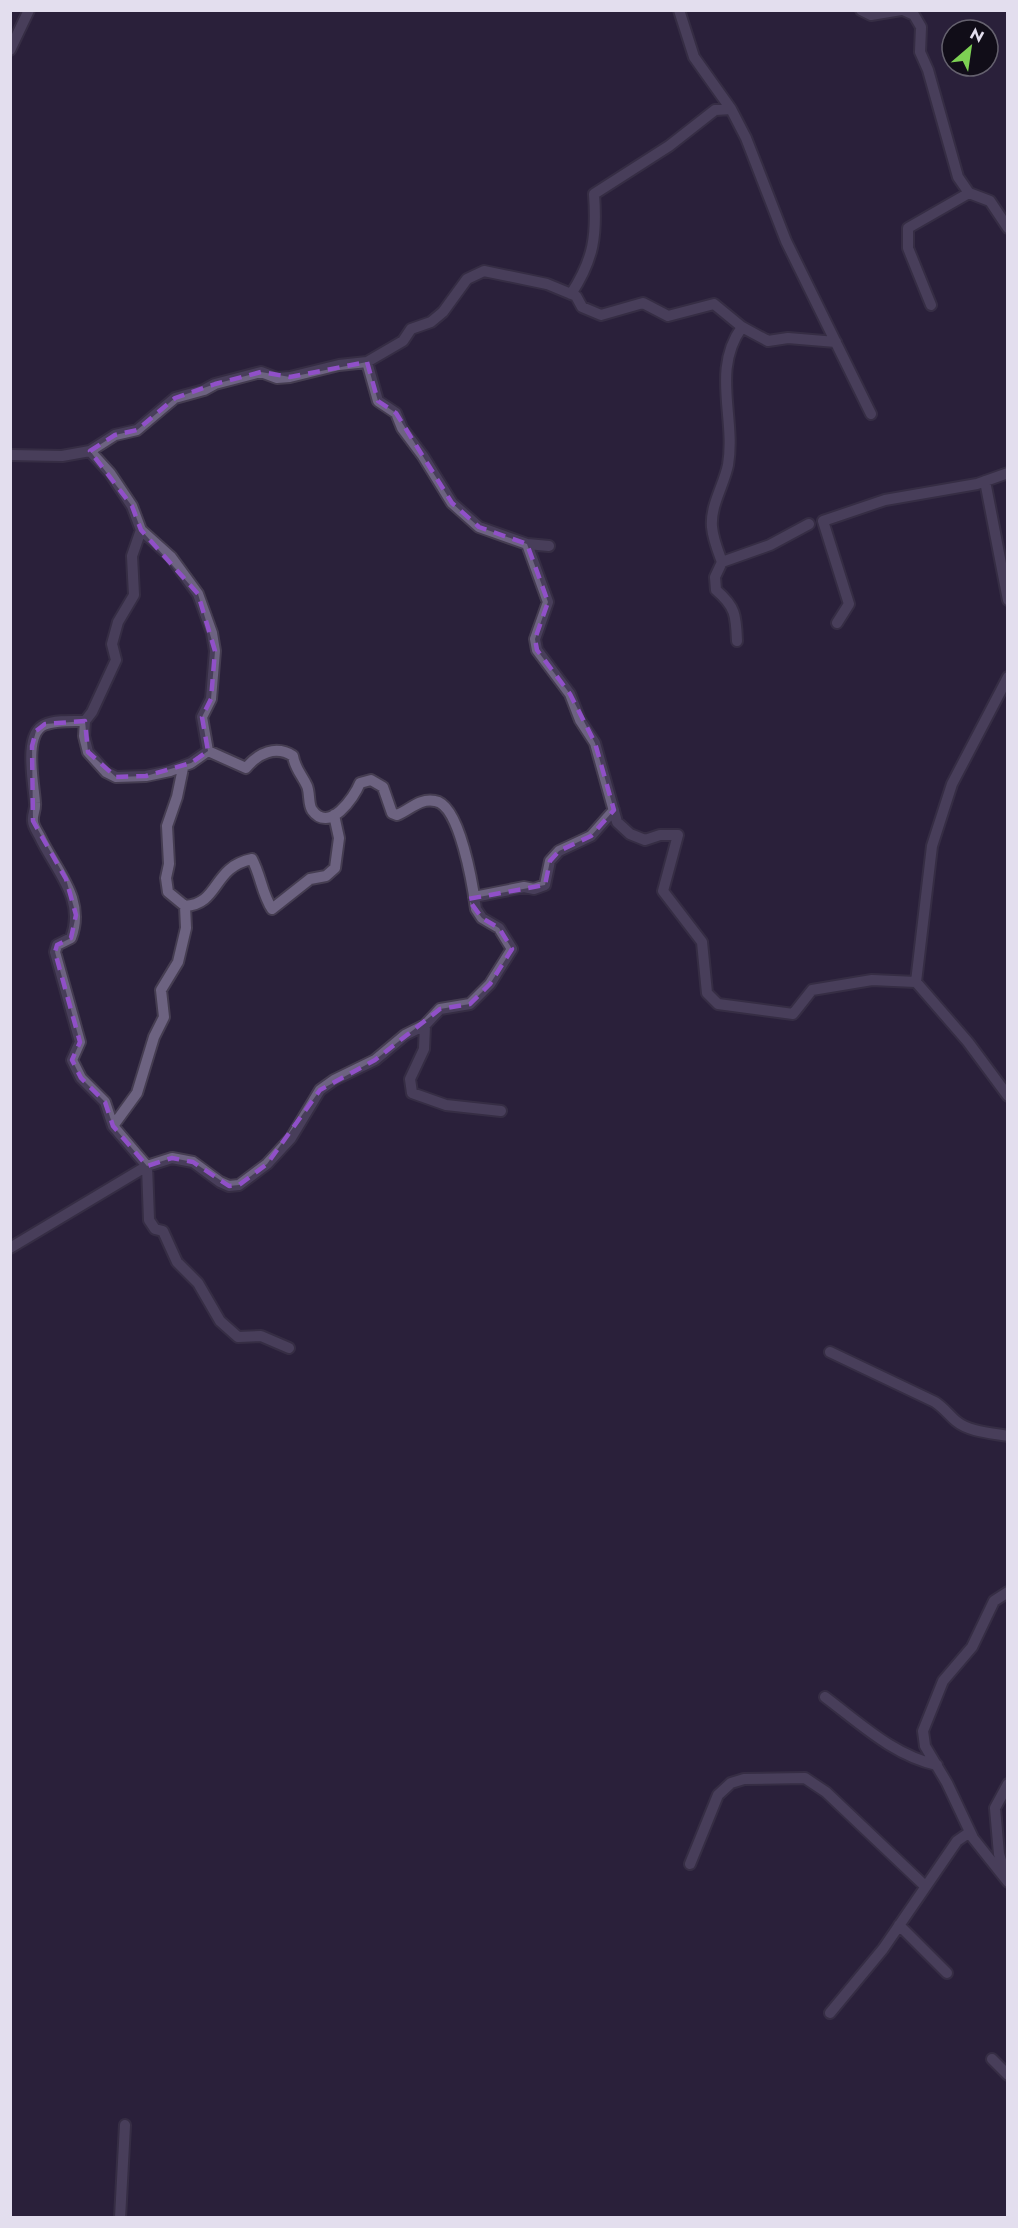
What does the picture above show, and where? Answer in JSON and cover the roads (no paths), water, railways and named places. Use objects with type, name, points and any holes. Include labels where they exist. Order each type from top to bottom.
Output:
[{"type":"street","points":[[10,50],[29,10]]},
{"type":"street","points":[[679,10],[694,57],[731,110],[746,138],[786,241],[871,414]]},
{"type":"street","points":[[861,10],[871,15],[902,10],[914,15],[921,27],[920,52],[928,70],[953,164],[964,189],[990,201],[1008,228]]},
{"type":"street","points":[[571,294],[590,261],[597,230],[594,194],[669,146],[715,110],[731,110]]},
{"type":"street","points":[[931,305],[908,248],[908,228],[969,193]]},
{"type":"street","points":[[10,455],[62,456],[90,451],[115,435],[137,430],[175,398],[204,390],[215,384],[261,372],[276,378],[290,377],[339,365],[367,362],[403,341],[411,329],[431,322],[443,312],[467,279],[484,271],[547,284],[571,294],[582,307],[601,315],[643,303],[668,316],[714,304],[742,327],[768,341],[788,338],[836,342]]},
{"type":"street","points":[[737,640],[736,614],[726,598],[717,590],[715,577],[722,562],[712,524],[728,463],[729,418],[724,380],[726,362],[732,340],[742,327]]},
{"type":"street","points":[[367,362],[378,401],[396,413],[402,429],[423,456],[452,503],[479,527],[527,544],[549,546]]},
{"type":"street","points":[[90,451],[110,473],[132,506],[141,530],[188,578],[198,594],[212,633],[214,683],[211,699],[202,717],[208,751]]},
{"type":"street","points":[[837,623],[849,604],[823,521],[885,500],[985,482],[1008,473]]},
{"type":"street","points":[[985,482],[1008,600]]},
{"type":"street","points":[[722,562],[770,545],[809,524]]},
{"type":"street","points":[[141,530],[132,556],[134,595],[118,622],[112,644],[116,660],[92,712],[85,720],[84,736],[88,752],[105,772],[116,777],[147,776],[183,768],[208,751]]},
{"type":"street","points":[[527,544],[548,602],[535,639],[537,650],[570,694],[580,720],[595,743],[617,822],[637,839],[678,835],[663,891],[702,942],[707,993],[718,1004],[793,1014],[812,990],[872,980],[916,982],[968,1042],[1008,1096]]},
{"type":"street","points":[[916,982],[932,846],[952,784],[1008,677]]},
{"type":"street","points":[[85,720],[45,724],[36,731],[32,746],[32,779],[36,805],[33,821],[45,847],[66,879],[76,915],[71,938],[57,945],[56,952],[80,1042],[72,1060],[81,1078],[105,1102],[113,1126],[147,1166],[149,1220],[155,1229],[164,1231],[174,1257],[198,1283],[220,1321],[238,1337],[261,1336],[289,1348]]},
{"type":"street","points":[[10,1248],[147,1166],[172,1158],[193,1162],[229,1186],[239,1185],[267,1164],[291,1137],[320,1090],[334,1080],[375,1060],[405,1035],[424,1025],[440,1009],[470,1004],[490,984],[512,949],[499,928],[482,918],[476,909],[457,827],[450,811],[441,804],[436,801],[424,801],[397,815],[392,813],[383,787],[371,780],[360,783],[353,800],[334,815],[327,818],[318,816],[310,809],[307,786],[294,766],[293,756],[285,751],[265,752],[253,758],[246,768],[208,751]]},
{"type":"street","points":[[183,768],[177,797],[166,826],[169,864],[166,878],[168,892],[185,906],[204,902],[229,867],[252,859],[262,878],[266,899],[272,909],[310,879],[326,876],[335,868],[338,849],[334,815]]},
{"type":"street","points":[[474,897],[524,887],[534,889],[545,885],[550,861],[559,851],[591,836],[614,810]]},
{"type":"street","points":[[113,1126],[137,1093],[154,1037],[164,1017],[161,990],[178,962],[186,928],[185,906]]},
{"type":"street","points":[[424,1025],[422,1036],[424,1048],[410,1079],[412,1093],[446,1105],[501,1111]]},
{"type":"street","points":[[830,1352],[935,1402],[958,1423],[971,1429],[1008,1436]]},
{"type":"street","points":[[1008,1592],[994,1601],[972,1647],[943,1681],[923,1731],[925,1746],[937,1765],[970,1832],[1008,1880]]},
{"type":"street","points":[[825,1697],[900,1752],[914,1760],[937,1765]]},
{"type":"street","points":[[690,1864],[718,1796],[731,1783],[744,1779],[805,1778],[826,1792],[925,1886]]},
{"type":"street","points":[[1008,1784],[995,1808],[999,1854],[1008,1880]]},
{"type":"street","points":[[830,2013],[883,1949],[957,1841],[970,1832]]},
{"type":"street","points":[[899,1924],[947,1973]]},
{"type":"street","points":[[992,2059],[1008,2075]]},
{"type":"street","points":[[120,2217],[125,2125]]}]
